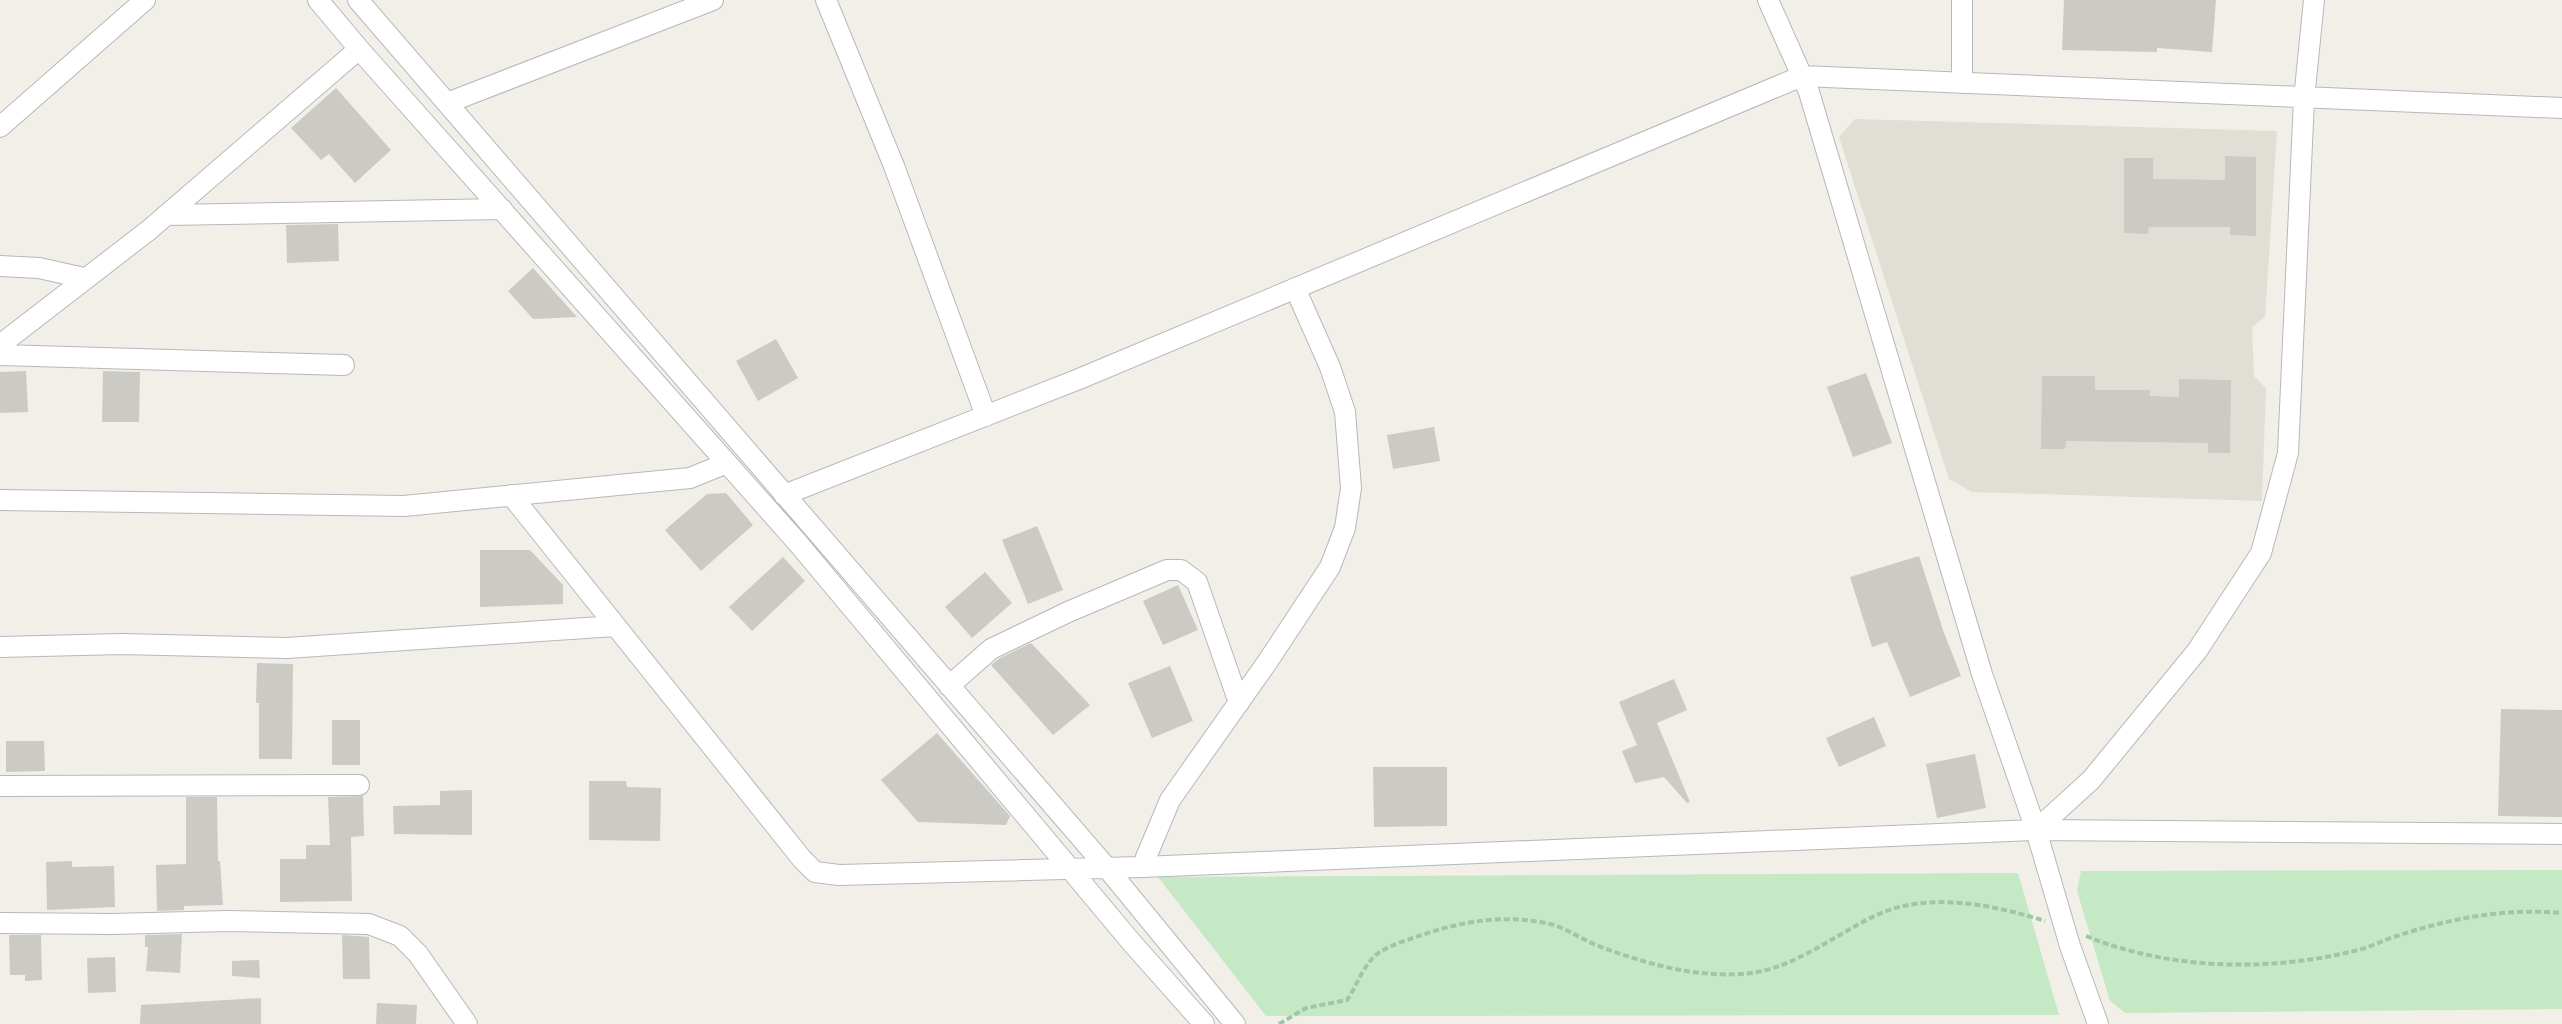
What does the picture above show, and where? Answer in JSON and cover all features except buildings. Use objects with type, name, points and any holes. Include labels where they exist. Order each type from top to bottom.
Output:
[{"type":"street","points":[[0,127],[145,0]]},
{"type":"street","points":[[318,0],[358,49],[797,542],[1070,869],[1204,1024]]},
{"type":"street","points":[[358,0],[1107,868],[1235,1024]]},
{"type":"street","points":[[447,103],[684,5],[713,0]]},
{"type":"street","points":[[826,0],[894,166],[986,416]]},
{"type":"street","points":[[1768,0],[1812,104],[1982,674],[2036,830],[2065,928],[2098,1024]]},
{"type":"street","points":[[1962,0],[1962,83]]},
{"type":"street","points":[[2036,830],[2091,780],[2197,651],[2261,553],[2288,453],[2304,99],[2314,0]]},
{"type":"street","points":[[0,345],[166,215],[358,49]]},
{"type":"street","points":[[784,495],[986,416],[1802,76],[2304,99],[2562,108]]},
{"type":"street","points":[[166,215],[502,209]]},
{"type":"street","points":[[0,266],[39,268],[84,278]]},
{"type":"street","points":[[1142,867],[1170,800],[1239,703],[1330,567],[1344,528],[1351,488],[1345,412],[1330,367],[1295,288]]},
{"type":"street","points":[[0,355],[344,365]]},
{"type":"street","points":[[0,500],[404,506],[690,478],[727,463]]},
{"type":"street","points":[[511,495],[802,859],[815,872],[839,875],[1142,867],[2036,830],[2562,834]]},
{"type":"street","points":[[949,686],[1001,644],[1068,612],[1167,570],[1181,570],[1197,582],[1239,703]]},
{"type":"street","points":[[0,647],[122,644],[287,648],[615,626]]},
{"type":"street","points":[[0,786],[359,785]]},
{"type":"street","points":[[0,923],[112,924],[227,921],[369,924],[400,936],[418,954],[467,1024]]},
{"type":"path","points":[[1279,1024],[1306,1008],[1347,1000],[1368,963],[1379,952],[1448,926],[1486,919],[1552,924],[1641,962],[1713,975],[1743,974],[1780,968],[1878,914],[1908,906],[1942,903],[1976,904],[2013,911],[2107,945],[2161,958],[2194,962],[2255,964],[2300,962],[2356,951],[2396,936],[2457,918],[2540,911],[2562,913]]},
{"type":"shaded area","points":[[1855,119],[2277,131],[2265,317],[2252,327],[2254,376],[2266,388],[2262,501],[1972,492],[1949,479],[1839,137]]},
{"type":"green space","points":[[2562,870],[2562,1009],[2125,1013],[2110,1001],[2077,891],[2081,871]]},
{"type":"green space","points":[[2018,873],[2059,1015],[1266,1016],[1158,877]]}]
